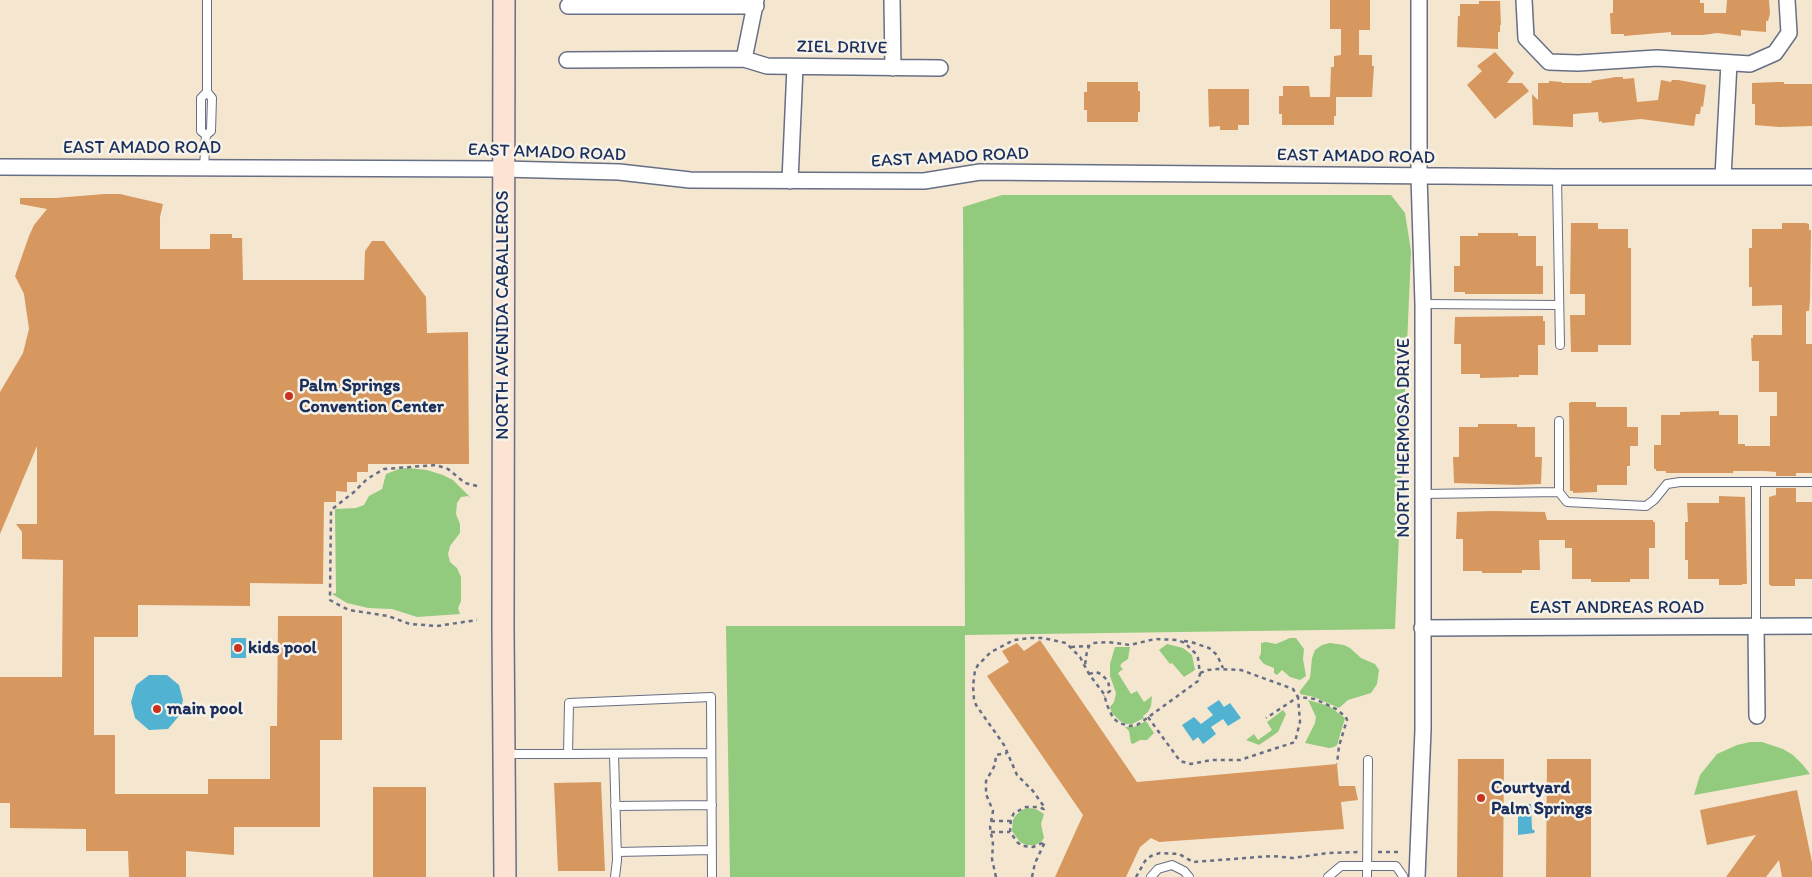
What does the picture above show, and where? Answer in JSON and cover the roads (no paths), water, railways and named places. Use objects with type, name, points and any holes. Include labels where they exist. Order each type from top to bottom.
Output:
[{"type":"street","name":"NORTH AVENIDA CABALLEROS","points":[[504,0],[505,877]]},
{"type":"street","points":[[892,0],[892,68]]},
{"type":"street","name":"NORTH HERMOSA DRIVE","points":[[1410,876],[1423,730],[1423,304],[1419,176],[1419,0]]},
{"type":"street","points":[[1524,0],[1526,38],[1550,62],[1578,63],[1657,58],[1750,64],[1775,53],[1789,33],[1787,0]]},
{"type":"street","points":[[568,6],[756,3],[744,59]]},
{"type":"street","name":"ZIEL DRIVE","points":[[567,60],[744,59],[767,66],[940,68]]},
{"type":"street","points":[[1723,177],[1729,63]]},
{"type":"street","points":[[790,181],[795,67]]},
{"type":"street","name":"EAST AMADO ROAD","points":[[0,167],[503,169],[619,172],[690,180],[790,181],[924,181],[980,172],[1557,177],[1812,177]]},
{"type":"street","points":[[1756,626],[1757,716]]},
{"type":"street","name":"EAST ANDREAS ROAD","points":[[1422,628],[1812,626]]},
{"type":"lane","points":[[204,168],[206,135],[211,131],[212,98],[207,92],[207,0]]},
{"type":"lane","points":[[1557,177],[1560,345]]},
{"type":"lane","points":[[1423,304],[1559,305]]},
{"type":"lane","points":[[1559,421],[1559,492],[1567,502],[1646,506],[1654,500],[1667,484],[1680,482],[1812,482]]},
{"type":"lane","points":[[1756,482],[1756,626]]},
{"type":"lane","points":[[1422,494],[1559,492]]},
{"type":"lane","points":[[568,754],[569,703],[711,697],[712,877]]},
{"type":"lane","points":[[504,754],[712,753]]},
{"type":"lane","points":[[614,754],[617,852],[615,877]]},
{"type":"lane","points":[[1367,877],[1368,760]]},
{"type":"lane","points":[[615,806],[712,804]]},
{"type":"lane","points":[[617,852],[712,850]]},
{"type":"lane","points":[[1151,877],[1158,869],[1172,865],[1184,871],[1189,877]]},
{"type":"lane","points":[[1328,877],[1341,866],[1396,866],[1410,876]]},
{"type":"water","name":"kids pool","points":[[231,638],[246,638],[246,658],[231,658]]},
{"type":"water","name":"main pool","points":[[149,675],[167,675],[179,685],[183,700],[179,716],[168,729],[149,730],[135,718],[131,702],[136,685]]},
{"type":"water","points":[[1219,700],[1224,707],[1230,703],[1241,718],[1228,726],[1223,719],[1211,727],[1216,734],[1203,744],[1198,737],[1193,741],[1182,725],[1194,717],[1201,724],[1213,715],[1207,708]]},
{"type":"water","points":[[1518,804],[1531,804],[1532,829],[1535,831],[1534,833],[1518,835]]},
{"type":"place","name":"Palm Springs Convention Center","points":[[289,396]]},
{"type":"place","name":"kids pool","points":[[238,648]]},
{"type":"place","name":"main pool","points":[[157,709]]},
{"type":"place","name":"Courtyard Palm Springs","points":[[1481,798]]}]
